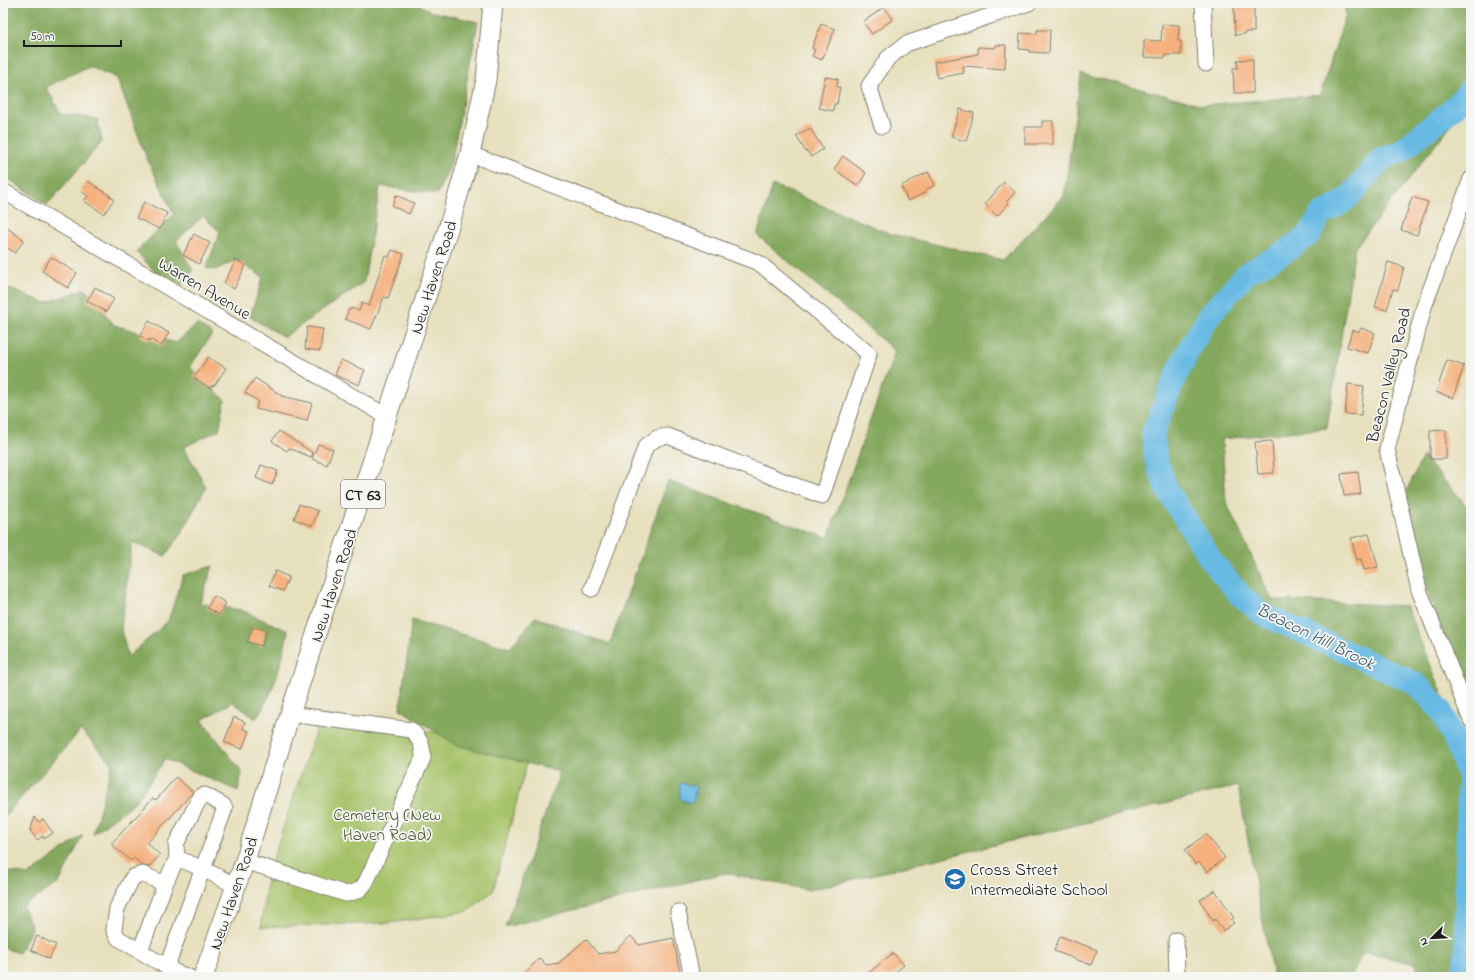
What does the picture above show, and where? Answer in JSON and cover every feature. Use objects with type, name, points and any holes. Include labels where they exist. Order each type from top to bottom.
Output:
[{"type":"main road","name":"New Haven Road","points":[[203,977],[245,861],[290,714],[449,226],[470,154],[486,80],[493,3]]},
{"type":"street","points":[[882,126],[868,86],[888,58],[906,44],[1029,3]]},
{"type":"street","points":[[1203,3],[1206,64]]},
{"type":"street","points":[[470,154],[759,263],[869,354],[822,496],[668,436],[657,438],[646,446],[592,589]]},
{"type":"street","name":"Beacon Valley Road","points":[[1471,179],[1424,307],[1387,449],[1420,590],[1471,720]]},
{"type":"street","name":"Warren Avenue","points":[[3,190],[388,417]]},
{"type":"street","points":[[245,861],[346,894],[357,892],[363,888],[367,880],[423,758],[422,744],[418,736],[411,730],[290,714]]},
{"type":"street","points":[[140,951],[165,884],[177,858],[176,844],[200,796],[204,795],[223,805],[225,808],[167,966]]},
{"type":"street","points":[[177,858],[203,869],[236,886]]},
{"type":"street","points":[[165,884],[142,874],[133,877],[117,908],[114,930],[118,938],[189,977]]},
{"type":"street","points":[[678,912],[692,977]]},
{"type":"street","points":[[1176,940],[1177,977]]},
{"type":"green space","points":[[3,3],[417,3],[429,11],[478,22],[451,164],[437,194],[380,186],[364,282],[284,337],[250,317],[263,277],[236,260],[215,270],[206,268],[220,232],[203,216],[176,241],[193,271],[175,292],[136,252],[174,214],[147,159],[117,78],[89,66],[46,87],[61,114],[97,119],[102,142],[47,205],[3,175]]},
{"type":"green space","points":[[1343,3],[1471,3],[1471,99],[1355,248],[1327,428],[1222,439],[1226,502],[1272,600],[1406,606],[1471,762],[1471,977],[1419,977],[1416,964],[1363,952],[1351,977],[1273,977],[1238,786],[809,890],[725,873],[505,927],[560,772],[457,745],[400,709],[412,620],[510,648],[535,617],[610,644],[668,481],[828,538],[895,351],[757,235],[773,185],[891,234],[1003,260],[1064,196],[1081,74],[1203,105],[1320,95],[1346,14]]},
{"type":"green space","points":[[3,286],[45,303],[85,289],[114,325],[176,343],[197,324],[212,334],[190,367],[225,400],[219,430],[184,447],[206,487],[181,534],[165,556],[132,542],[121,629],[128,657],[168,621],[183,575],[213,566],[200,603],[241,610],[288,631],[283,654],[268,699],[256,719],[233,702],[202,720],[242,772],[238,791],[165,759],[137,800],[93,834],[112,764],[81,730],[3,818]]},
{"type":"green space","points":[[1423,456],[1471,511],[1471,700],[1430,600],[1405,494]]},
{"type":"green space","name":"Cemetery (New Haven Road)","points":[[321,715],[531,747],[493,891],[468,911],[390,923],[261,927],[268,873]]},
{"type":"green space","points":[[83,835],[59,883],[23,906],[32,928],[19,953],[3,948],[3,871],[29,875]]},
{"type":"water","points":[[680,783],[696,786],[694,799],[690,803],[680,799]]},
{"type":"building","points":[[1234,5],[1254,5],[1254,32],[1245,32],[1245,34],[1235,35]]},
{"type":"building","points":[[884,7],[893,19],[872,34],[863,22]]},
{"type":"building","points":[[821,24],[835,29],[822,60],[812,56],[815,50],[812,48]]},
{"type":"building","points":[[1162,24],[1179,25],[1178,41],[1181,41],[1181,55],[1165,55],[1165,58],[1144,57],[1144,40],[1161,41]]},
{"type":"building","points":[[1037,30],[1050,30],[1049,53],[1029,52],[1029,50],[1019,49],[1020,33],[1037,34]]},
{"type":"building","points":[[996,45],[1006,45],[1005,69],[963,66],[964,73],[937,78],[934,62],[978,54],[978,47],[995,48]]},
{"type":"building","points":[[1253,59],[1253,93],[1234,93],[1233,68],[1238,68],[1237,60]]},
{"type":"building","points":[[825,77],[838,79],[837,87],[840,87],[837,104],[834,104],[833,111],[819,108]]},
{"type":"building","points":[[960,109],[974,113],[966,141],[951,137]]},
{"type":"building","points":[[1042,121],[1053,121],[1053,144],[1025,144],[1025,127],[1042,127]]},
{"type":"building","points":[[810,128],[823,149],[811,157],[796,136]]},
{"type":"building","points":[[843,156],[866,173],[858,186],[834,169]]},
{"type":"building","points":[[928,172],[935,185],[925,190],[926,192],[908,201],[901,186]]},
{"type":"building","points":[[88,181],[114,199],[104,214],[84,201],[88,196],[81,191]]},
{"type":"building","points":[[1004,182],[1015,192],[1007,201],[1009,203],[997,216],[985,204]]},
{"type":"building","points":[[396,195],[414,203],[409,214],[392,206]]},
{"type":"building","points":[[1412,197],[1428,202],[1417,235],[1401,230]]},
{"type":"building","points":[[144,202],[167,213],[160,229],[136,218]]},
{"type":"building","points":[[3,225],[24,240],[15,253],[3,245]]},
{"type":"building","points":[[194,234],[210,243],[199,264],[183,255]]},
{"type":"building","points":[[392,250],[404,254],[388,298],[384,297],[371,329],[345,319],[349,309],[351,310],[352,308],[359,311],[362,303],[369,306],[385,255],[389,257]]},
{"type":"building","points":[[51,257],[77,273],[68,288],[42,271]]},
{"type":"building","points":[[236,260],[246,265],[234,289],[224,283]]},
{"type":"building","points":[[1388,262],[1404,267],[1398,290],[1393,289],[1387,310],[1375,307]]},
{"type":"building","points":[[95,287],[114,299],[106,312],[87,301]]},
{"type":"building","points":[[149,321],[169,333],[161,346],[150,339],[149,341],[140,336]]},
{"type":"building","points":[[307,327],[323,329],[320,351],[305,349]]},
{"type":"building","points":[[1361,328],[1375,333],[1368,353],[1347,347],[1352,330],[1359,332]]},
{"type":"building","points":[[208,357],[226,368],[214,386],[212,385],[210,388],[194,378]]},
{"type":"building","points":[[341,360],[365,370],[359,385],[335,375]]},
{"type":"building","points":[[1447,360],[1464,366],[1453,398],[1436,392]]},
{"type":"building","points":[[255,378],[282,396],[312,403],[307,421],[256,409],[258,401],[245,393]]},
{"type":"building","points":[[1348,384],[1364,386],[1361,415],[1345,414]]},
{"type":"building","points":[[1446,430],[1446,459],[1430,459],[1430,431]]},
{"type":"building","points":[[279,431],[313,453],[311,457],[289,448],[287,451],[272,441]]},
{"type":"building","points":[[1272,441],[1274,473],[1258,474],[1255,442]]},
{"type":"building","points":[[318,444],[333,449],[327,465],[312,459]]},
{"type":"building","points":[[261,465],[278,471],[272,485],[256,478]]},
{"type":"building","points":[[1358,472],[1361,494],[1344,496],[1341,474]]},
{"type":"building","points":[[299,504],[318,511],[312,526],[294,519]]},
{"type":"building","points":[[1369,534],[1378,567],[1364,570],[1361,559],[1357,560],[1351,538]]},
{"type":"building","points":[[275,571],[289,577],[283,591],[269,586]]},
{"type":"building","points":[[214,596],[226,603],[219,615],[207,608]]},
{"type":"building","points":[[253,627],[266,630],[262,646],[247,642]]},
{"type":"building","points":[[234,717],[245,722],[243,729],[249,731],[242,749],[224,742]]},
{"type":"building","points":[[176,777],[193,792],[147,843],[160,855],[149,867],[143,866],[134,858],[131,861],[111,844],[153,798],[156,800]]},
{"type":"building","points":[[35,817],[39,822],[43,819],[53,833],[44,839],[43,836],[37,840],[30,830]]},
{"type":"building","points":[[1206,834],[1225,858],[1207,872],[1199,862],[1196,865],[1185,850]]},
{"type":"building","points":[[1215,890],[1234,918],[1231,920],[1234,923],[1223,931],[1215,919],[1213,921],[1200,900]]},
{"type":"building","points":[[37,936],[56,945],[49,959],[31,950]]},
{"type":"building","points":[[631,936],[639,945],[673,938],[681,977],[520,977],[540,958],[546,965],[559,963],[586,939],[598,954],[615,951]]},
{"type":"building","points":[[1060,936],[1097,950],[1091,965],[1054,951]]},
{"type":"building","points":[[893,953],[904,965],[890,977],[864,977]]},
{"type":"waterway","name":"Beacon Hill Brook","points":[[1463,977],[1466,954],[1466,881],[1469,778],[1457,744],[1440,709],[1415,683],[1262,614],[1241,596],[1213,563],[1167,490],[1156,460],[1153,433],[1172,385],[1188,351],[1210,314],[1247,273],[1283,253],[1309,235],[1320,215],[1342,203],[1353,193],[1381,159],[1401,151],[1451,110],[1471,89]]},
{"type":"place","name":"Cross Street Intermediate School","points":[[955,879]]}]
